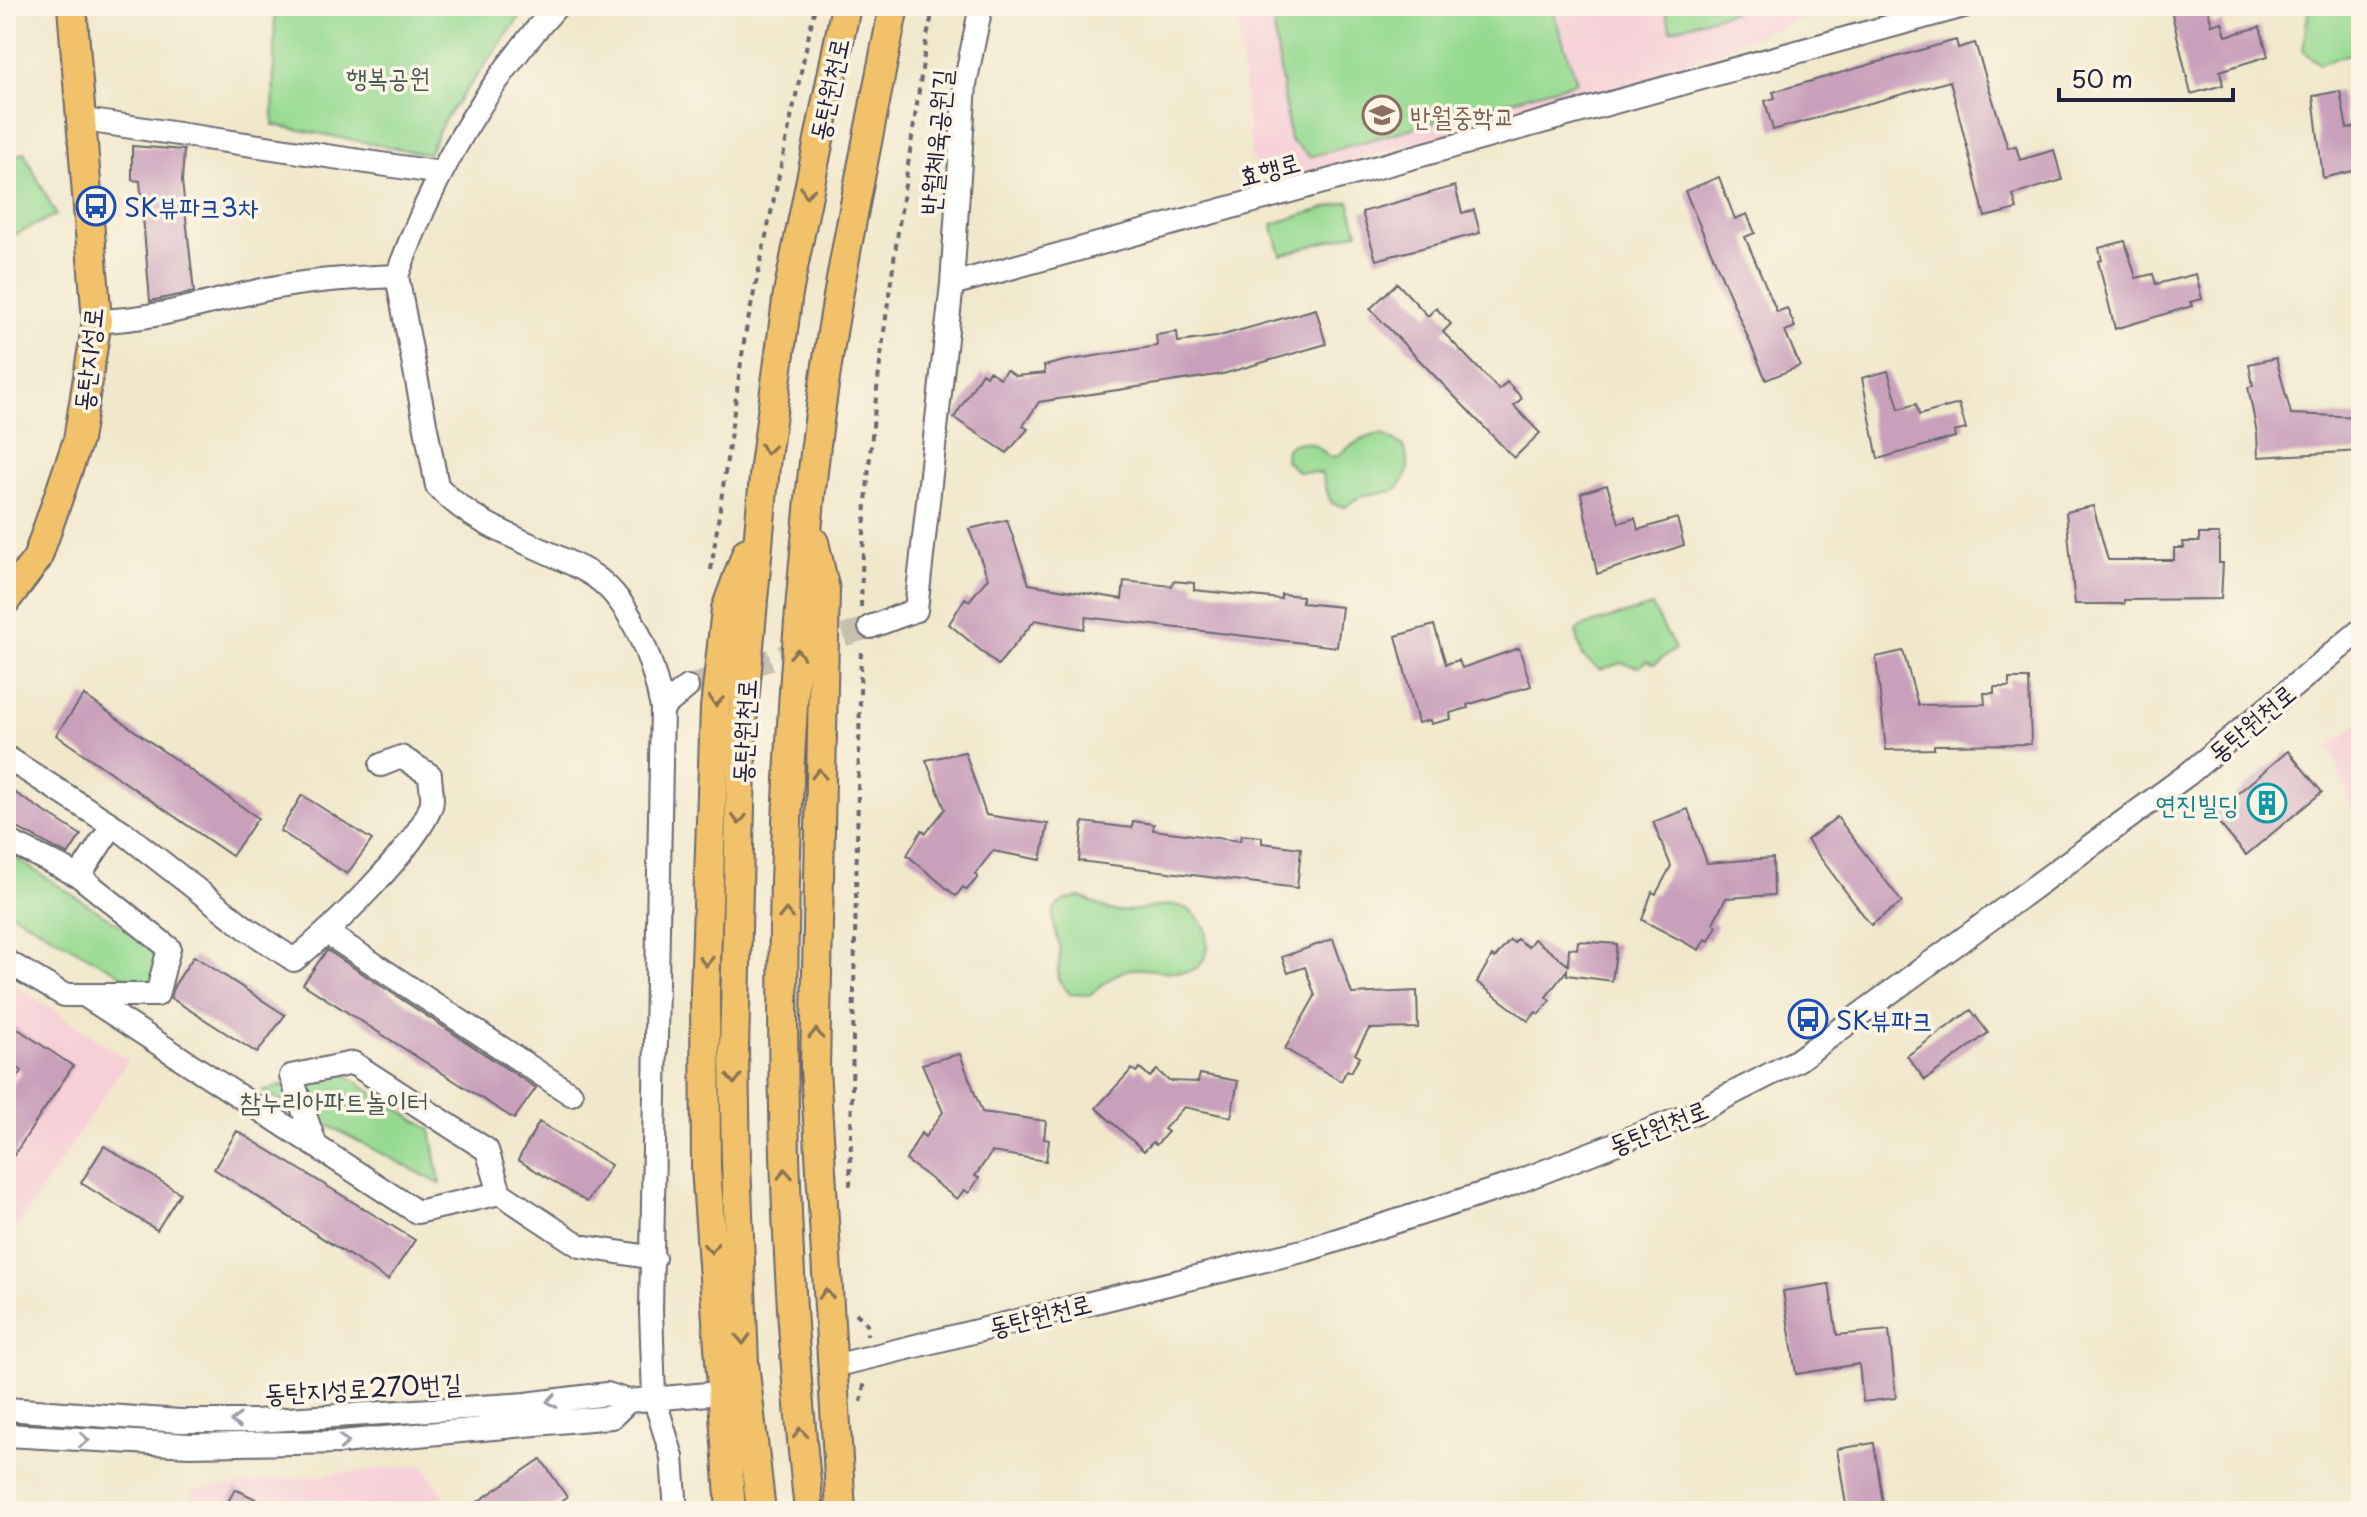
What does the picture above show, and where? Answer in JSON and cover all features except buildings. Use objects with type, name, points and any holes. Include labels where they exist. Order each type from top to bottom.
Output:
[{"type":"main road","name":"동탄지성로","points":[[6,600],[37,559],[78,440],[97,321],[78,119],[72,6]]},
{"type":"main road","name":"동탄원천로","points":[[761,1511],[744,1363],[734,1051],[742,725],[760,518],[788,293],[846,6]]},
{"type":"main road","name":"동탄원천로","points":[[809,1511],[793,1364],[783,1053],[787,837],[809,519],[838,305],[894,6]]},
{"type":"main road","points":[[731,1511],[706,1168],[709,808],[726,609],[760,518]]},
{"type":"main road","points":[[809,519],[825,590],[815,1068],[830,1367],[841,1511]]},
{"type":"street","points":[[557,6],[514,53],[441,173],[397,276],[437,486],[458,508],[588,572],[610,591],[655,672],[662,708],[654,1397],[672,1457],[676,1511]]},
{"type":"street","name":"반월체육공원길","points":[[952,284],[965,84],[981,6]]},
{"type":"street","name":"효행로","points":[[952,284],[1964,6]]},
{"type":"street","points":[[78,119],[441,173]]},
{"type":"street","points":[[97,321],[124,320],[196,308],[248,293],[335,278],[397,276]]},
{"type":"street","points":[[864,625],[916,610],[952,284]]},
{"type":"street","name":"동탄원천로","points":[[830,1367],[1306,1250],[1507,1186],[1694,1113],[1762,1082],[1798,1060],[2187,775],[2361,630]]},
{"type":"street","points":[[662,708],[687,687]]},
{"type":"street","points":[[6,757],[112,826],[246,928],[294,960],[327,933],[413,835],[432,805],[430,775],[401,757],[381,765]]},
{"type":"street","points":[[79,876],[112,826]]},
{"type":"street","points":[[6,840],[79,876],[169,948],[157,995],[64,995],[6,961]]},
{"type":"street","points":[[327,933],[571,1094]]},
{"type":"street","points":[[84,995],[417,1212],[500,1193]]},
{"type":"street","points":[[316,1146],[291,1076],[353,1063],[487,1150],[500,1193],[580,1246],[654,1258]]},
{"type":"street","name":"동탄지성로270번길","points":[[6,1409],[180,1421],[240,1421],[357,1417],[526,1404],[607,1394],[628,1401],[720,1393]]},
{"type":"street","points":[[6,1435],[190,1445],[341,1442],[612,1417],[628,1401]]},
{"type":"path","points":[[849,1201],[864,625],[863,537],[881,370],[926,41],[934,6]]},
{"type":"path","points":[[852,1309],[867,1324],[864,1397],[858,1406]]},
{"type":"shaded area","name":"반월중학교","points":[[1237,6],[1831,6],[1661,75],[1272,184],[1251,156]]},
{"type":"shaded area","points":[[2361,721],[2361,837],[2331,746]]},
{"type":"shaded area","points":[[6,979],[128,1060],[6,1242]]},
{"type":"shaded area","points":[[422,1464],[454,1511],[191,1511],[193,1490]]},
{"type":"green space","name":"행복공원","points":[[275,6],[528,6],[443,122],[428,154],[273,125]]},
{"type":"green space","name":"반월중학교","points":[[1271,6],[1551,6],[1577,82],[1310,157],[1290,140]]},
{"type":"green space","points":[[1664,6],[1752,6],[1671,30]]},
{"type":"green space","points":[[2309,6],[2361,6],[2361,64],[2349,54],[2319,64],[2303,51]]},
{"type":"green space","points":[[24,152],[56,215],[6,239],[6,161]]},
{"type":"green space","points":[[1349,201],[1358,232],[1281,255],[1272,224]]},
{"type":"green space","points":[[1381,434],[1402,445],[1408,464],[1406,475],[1394,491],[1363,495],[1345,507],[1331,503],[1321,473],[1298,472],[1285,460],[1286,449],[1297,443],[1314,445],[1329,457]]},
{"type":"green space","points":[[1652,606],[1675,649],[1654,664],[1647,661],[1639,667],[1621,663],[1600,670],[1583,657],[1576,632],[1580,627]]},
{"type":"green space","points":[[6,852],[163,953],[157,995],[6,910]]},
{"type":"green space","points":[[1081,897],[1115,911],[1165,905],[1186,909],[1206,929],[1207,949],[1202,962],[1194,969],[1183,972],[1131,969],[1114,976],[1089,995],[1070,994],[1058,979],[1060,952],[1053,917],[1059,904]]},
{"type":"green space","name":"참누리아파트놀이터","points":[[338,1070],[431,1130],[440,1184],[262,1091]]},
{"type":"tunnel","points":[[687,687],[870,627]]},
{"type":"place","name":"반월중학교","points":[[1382,115]]},
{"type":"place","name":"SK뷰파크3차","points":[[96,206]]},
{"type":"place","name":"연진빌딩","points":[[2267,803]]},
{"type":"place","name":"SK뷰파크","points":[[1808,1019]]}]
